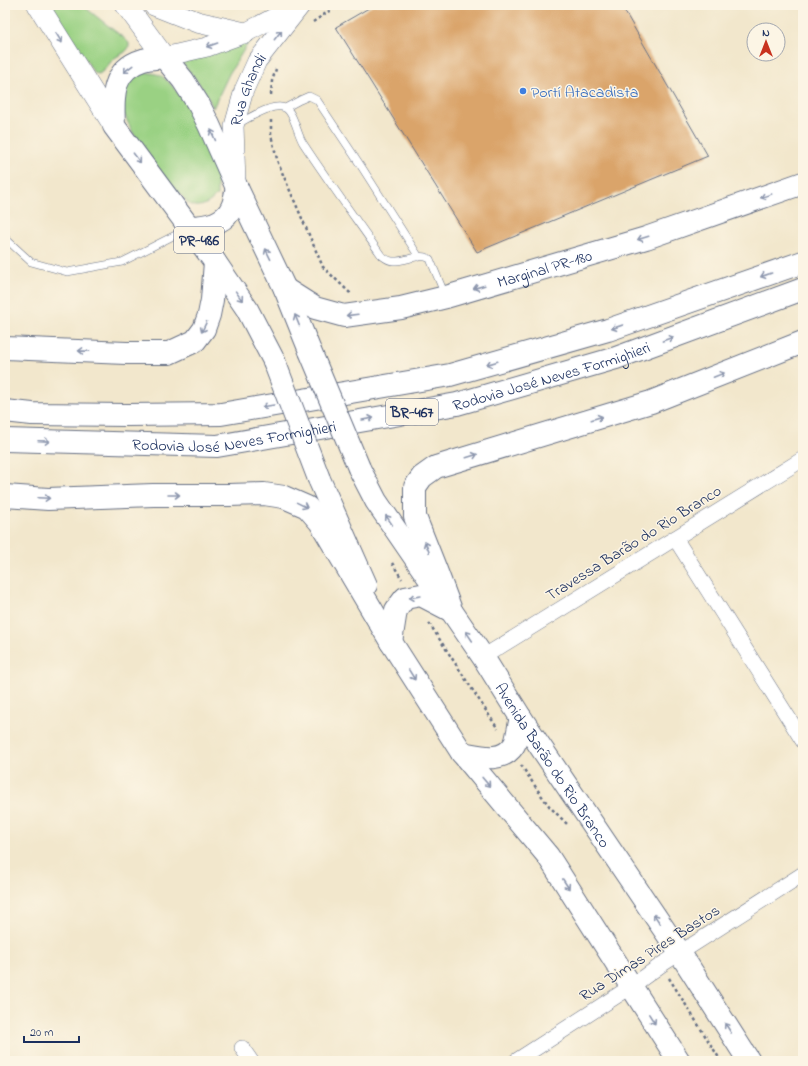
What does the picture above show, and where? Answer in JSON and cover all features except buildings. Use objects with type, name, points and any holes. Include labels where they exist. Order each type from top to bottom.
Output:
[{"type":"main road","name":"PR-486","points":[[38,5],[114,126],[215,262],[247,309],[274,361],[319,479],[391,642]]},
{"type":"main road","points":[[114,126],[113,99],[116,85],[124,71],[142,60],[164,57],[126,5]]},
{"type":"main road","points":[[154,5],[197,22],[245,33]]},
{"type":"main road","name":"Avenida Barão do Rio Branco","points":[[164,57],[183,80],[199,105],[209,125],[285,289],[359,468],[376,501],[483,657],[521,718],[680,953],[749,1061]]},
{"type":"main road","name":"Marginal PR-180","points":[[285,289],[315,308],[344,316],[401,308],[446,297],[646,238],[803,183]]},
{"type":"main road","points":[[189,227],[213,225],[225,218],[232,208],[237,188]]},
{"type":"main road","points":[[5,348],[126,353],[169,352],[195,341],[204,329],[212,300],[215,262]]},
{"type":"main road","name":"Rodovia José Neves Formighieri","points":[[5,411],[32,414],[221,414],[450,376],[608,330],[803,262]]},
{"type":"main road","name":"Rodovia José Neves Formighieri","points":[[5,440],[217,446],[457,404],[616,358],[803,289]]},
{"type":"main road","points":[[451,610],[414,517],[415,487],[422,477],[436,467],[651,402],[803,342]]},
{"type":"main road","points":[[5,496],[48,499],[153,495],[264,494],[284,497],[307,507],[320,522],[391,642],[462,753],[548,856],[679,1061]]},
{"type":"main road","points":[[391,642],[396,610],[405,598],[421,595],[451,610]]},
{"type":"main road","points":[[462,753],[490,758],[504,755],[515,745],[521,718]]},
{"type":"street","name":"Rua Ghandi","points":[[164,57],[207,47],[245,33],[298,5]]},
{"type":"street","name":"Rua Ghandi","points":[[237,188],[234,126],[244,90],[257,61],[301,5]]},
{"type":"street","name":"Travessa Barão do Rio Branco","points":[[483,657],[803,458]]},
{"type":"street","points":[[674,538],[803,741]]},
{"type":"street","name":"Rua Dimas Pires Bastos","points":[[516,1061],[803,874]]},
{"type":"street","points":[[242,1048],[251,1061]]},
{"type":"lane","points":[[285,108],[309,96],[317,100],[419,257]]},
{"type":"lane","points":[[234,126],[270,108],[277,106],[285,108],[291,114],[302,141],[381,255],[387,260],[393,261],[419,257],[426,257],[430,259],[446,297]]},
{"type":"lane","points":[[5,238],[31,262],[67,272],[122,262],[189,227]]},
{"type":"path","points":[[310,24],[338,5]]},
{"type":"path","points":[[276,68],[272,81],[270,108],[271,135],[278,163],[323,267],[350,293],[353,309],[350,316]]},
{"type":"green space","points":[[52,5],[82,5],[125,39],[129,43],[128,48],[125,52],[116,57],[99,74],[94,73]]},
{"type":"green space","points":[[250,40],[229,74],[213,108],[207,95],[180,60]]},
{"type":"green space","points":[[142,72],[153,73],[161,76],[172,85],[198,125],[211,156],[217,182],[217,195],[206,204],[195,206],[187,202],[156,166],[133,133],[124,114],[121,94],[124,81]]},
{"type":"place","name":"Portí Atacadista","points":[[523,91]]}]
